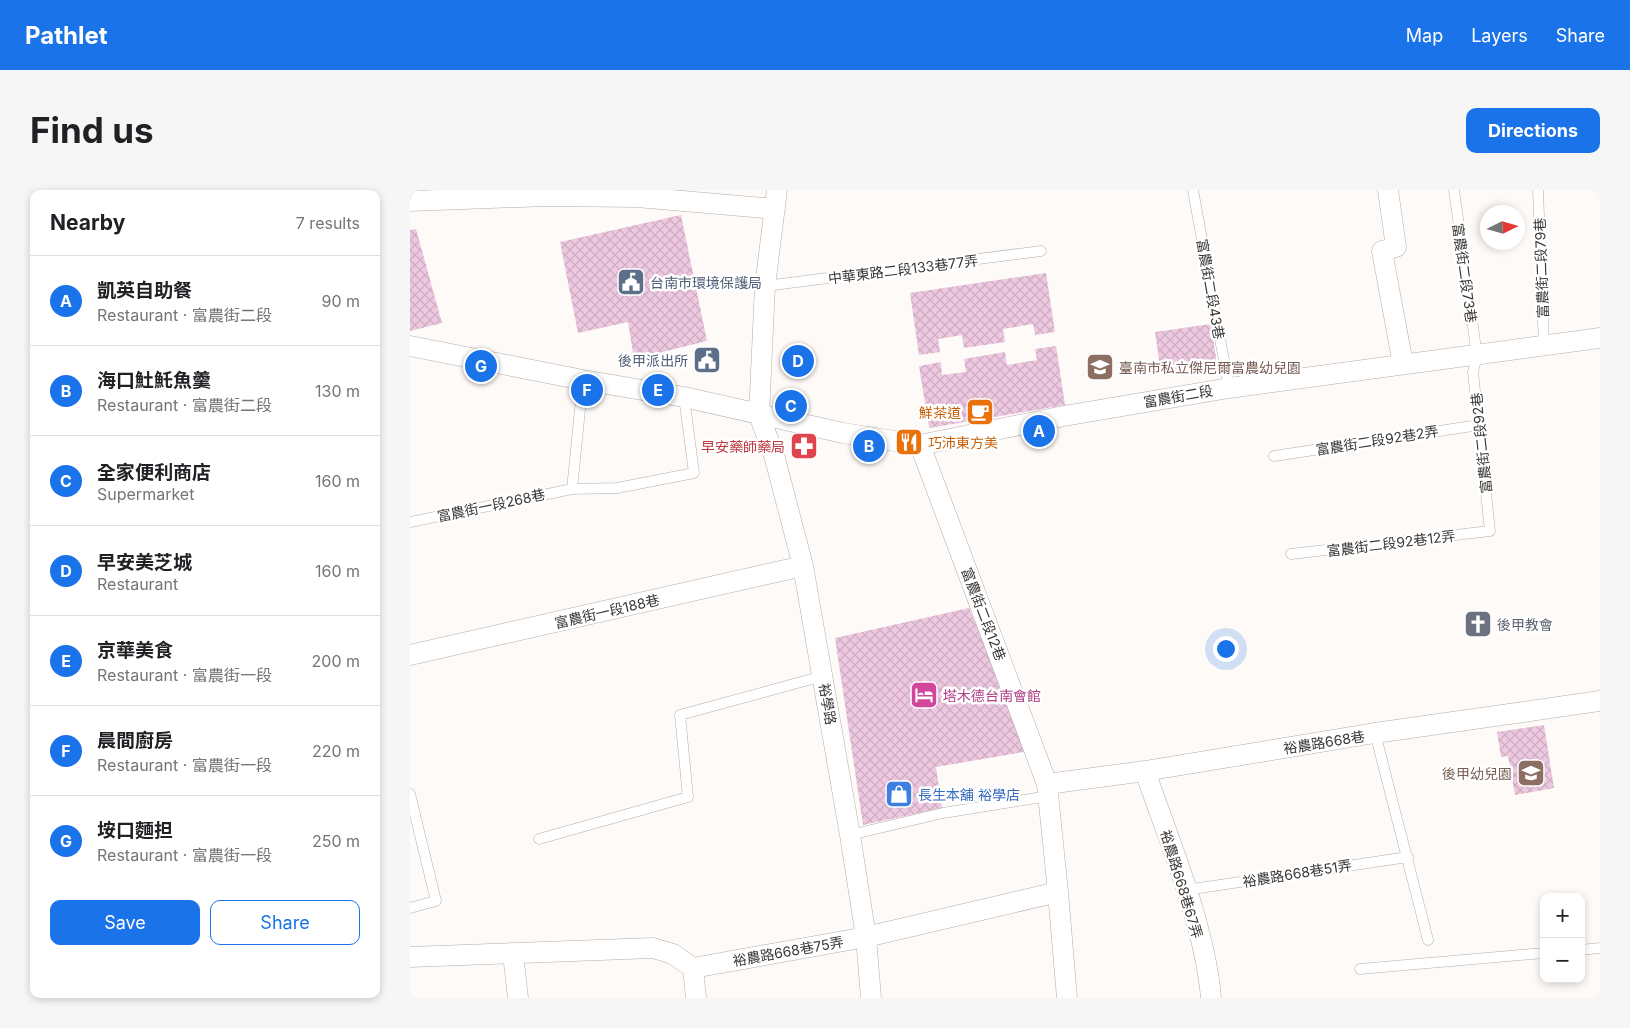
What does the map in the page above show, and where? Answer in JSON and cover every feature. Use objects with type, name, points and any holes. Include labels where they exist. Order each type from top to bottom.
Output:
[{"type":"street","points":[[1388,190],[1396,247],[1382,251],[1403,364]]},
{"type":"street","points":[[410,202],[545,193],[637,197],[776,199],[765,286],[759,415]]},
{"type":"street","name":"富農街二段","points":[[410,346],[583,380],[684,397],[843,432],[920,444],[1064,416],[1229,388],[1600,338]]},
{"type":"street","name":"裕學路","points":[[759,415],[774,455],[803,566],[850,835],[866,937],[872,998]]},
{"type":"street","name":"富農街二段12巷","points":[[920,444],[1048,790]]},
{"type":"street","name":"富農街一段188巷","points":[[410,655],[803,566]]},
{"type":"street","name":"裕農路668巷","points":[[1048,790],[1146,771],[1375,733],[1600,702]]},
{"type":"street","name":"裕農路668巷67弄","points":[[1146,771],[1186,890],[1209,976],[1211,998]]},
{"type":"street","points":[[1048,790],[1066,998]]},
{"type":"street","name":"裕農路668巷75弄","points":[[693,968],[866,937],[1058,892]]},
{"type":"street","points":[[410,957],[653,948],[673,954],[693,968],[696,998]]},
{"type":"street","points":[[513,954],[518,998]]},
{"type":"lane","name":"富農街二段43巷","points":[[1193,190],[1229,388]]},
{"type":"lane","name":"富農街二段73巷","points":[[1454,190],[1477,356]]},
{"type":"lane","name":"富農街二段79巷","points":[[1538,190],[1544,346]]},
{"type":"lane","name":"中華東路二段133巷77弄","points":[[765,286],[1041,251]]},
{"type":"lane","name":"富農街二段92巷","points":[[1477,356],[1474,372],[1490,531]]},
{"type":"lane","points":[[572,488],[583,380]]},
{"type":"lane","name":"富農街一段268巷","points":[[410,522],[572,488],[617,488],[694,473],[684,397]]},
{"type":"lane","name":"富農街二段92巷2弄","points":[[1274,456],[1479,425]]},
{"type":"lane","name":"富農街二段92巷12弄","points":[[1291,554],[1490,531]]},
{"type":"lane","points":[[539,839],[688,797],[680,714],[823,676]]},
{"type":"lane","points":[[1375,733],[1428,940]]},
{"type":"lane","points":[[850,835],[1048,790]]},
{"type":"lane","points":[[410,794],[436,901],[410,908]]},
{"type":"lane","name":"裕農路668巷51弄","points":[[1186,890],[1408,857]]},
{"type":"lane","points":[[1585,950],[1600,948]]},
{"type":"lane","points":[[1360,969],[1540,953]]},
{"type":"building","name":"台南市環境保護局","points":[[681,215],[707,341],[634,359],[628,322],[578,333],[560,242]]},
{"type":"building","points":[[416,229],[442,323],[410,331],[410,230]]},
{"type":"building","points":[[1046,273],[1055,332],[1035,335],[1033,324],[1003,329],[1005,342],[964,348],[962,335],[938,339],[940,352],[919,355],[910,293]]},
{"type":"building","points":[[1211,324],[1217,365],[1161,373],[1155,332]]},
{"type":"building","points":[[1056,346],[1065,405],[929,428],[919,366],[941,362],[942,375],[966,372],[964,359],[1005,352],[1007,365],[1037,360],[1035,349]]},
{"type":"building","name":"塔木德台南會館","points":[[969,608],[1029,751],[936,767],[942,808],[863,825],[835,638]]},
{"type":"building","name":"後甲幼兒園","points":[[1544,725],[1554,788],[1515,795],[1508,756],[1501,757],[1497,732]]},
{"type":"place","name":"台南市環境保護局","points":[[631,282]]},
{"type":"place","name":"後甲派出所","points":[[707,360]]},
{"type":"place","name":"早安美芝城","points":[[798,361]]},
{"type":"place","name":"垵口麵担","points":[[481,366]]},
{"type":"place","name":"臺南市私立傑尼爾富農幼兒園","points":[[1100,367]]},
{"type":"place","name":"晨間廚房","points":[[587,390]]},
{"type":"place","name":"京華美食","points":[[658,390]]},
{"type":"place","name":"全家便利商店","points":[[791,406]]},
{"type":"place","name":"鮮茶道","points":[[980,412]]},
{"type":"place","name":"凱英自助餐","points":[[1039,431]]},
{"type":"place","name":"巧沛東方美","points":[[909,442]]},
{"type":"place","name":"早安藥師藥局","points":[[804,446]]},
{"type":"place","name":"海口𩵚魠魚羹","points":[[869,446]]},
{"type":"place","name":"後甲教會","points":[[1478,624]]},
{"type":"place","name":"塔木德台南會館","points":[[924,695]]},
{"type":"place","name":"後甲幼兒園","points":[[1531,773]]},
{"type":"place","name":"長生本舖 裕學店","points":[[899,794]]}]
